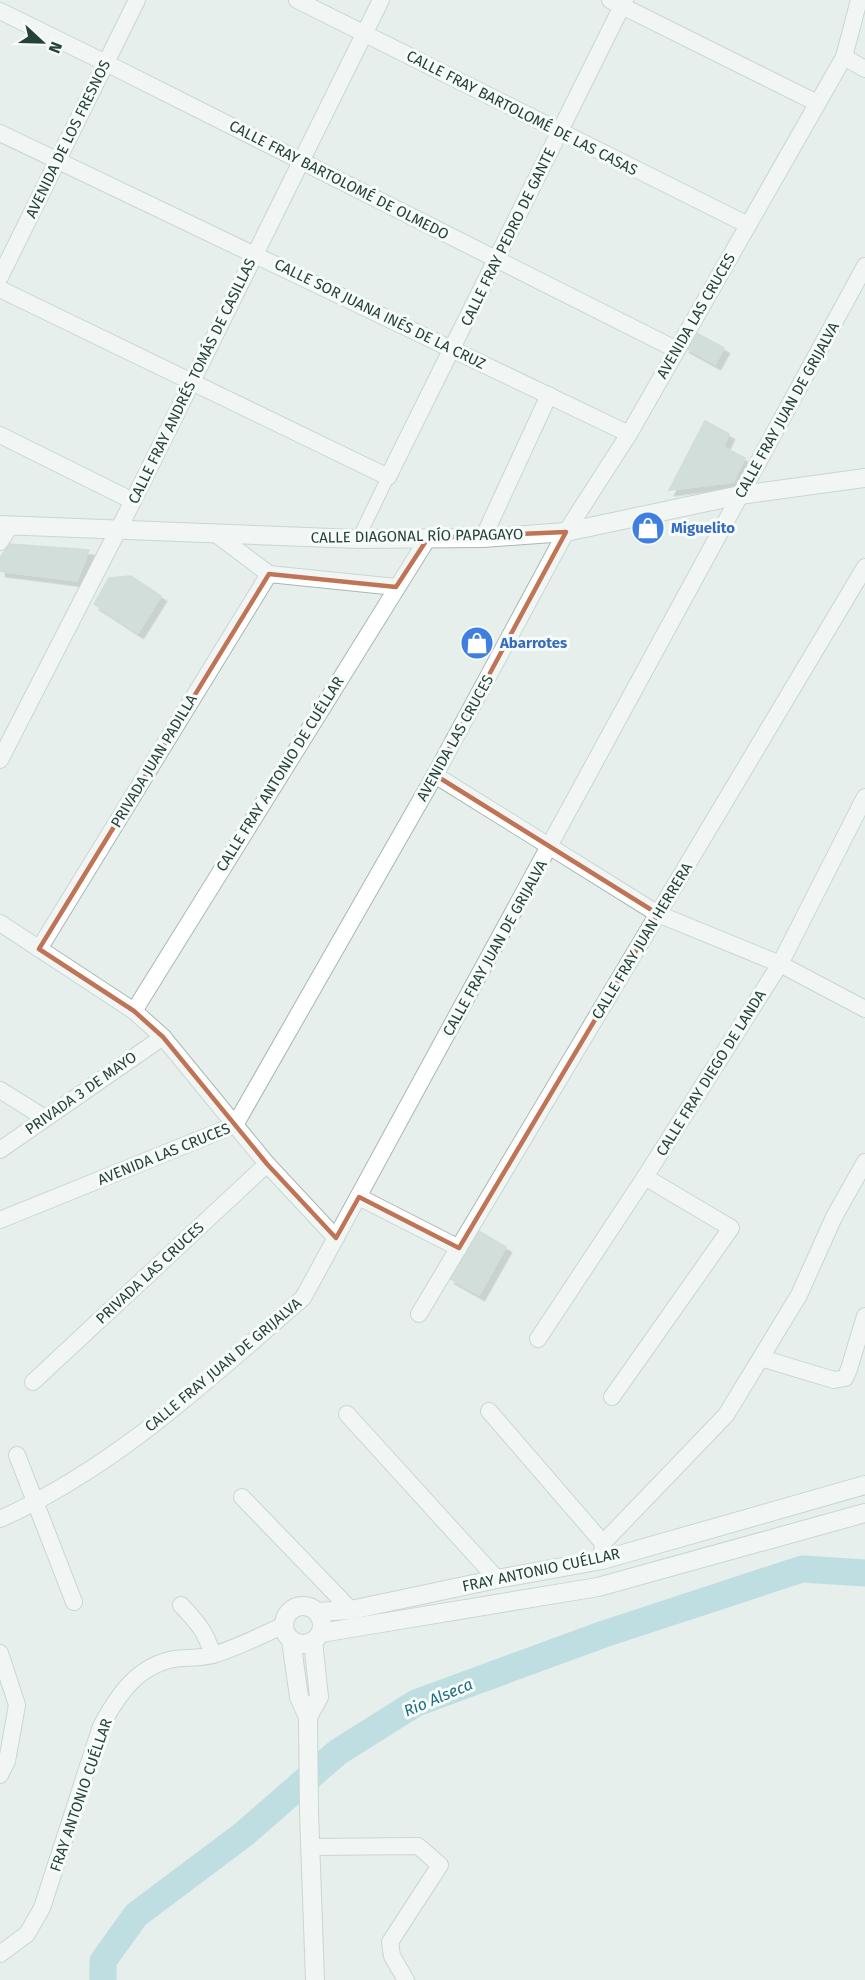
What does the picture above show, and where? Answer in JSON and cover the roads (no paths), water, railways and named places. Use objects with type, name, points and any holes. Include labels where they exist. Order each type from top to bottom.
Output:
[{"type":"street","name":"AVENIDA DE LOS FRESNOS","points":[[101,60],[124,0]]},
{"type":"street","name":"AVENIDA DE LOS FRESNOS","points":[[0,277],[53,157],[101,60],[137,0]]},
{"type":"street","name":"CALLE FRAY BARTOLOMÉ DE LAS CASAS","points":[[297,0],[748,225]]},
{"type":"street","name":"CALLE FRAY ANDRÉS TOMÁS DE CASILLAS","points":[[0,760],[134,501],[381,0]]},
{"type":"street","name":"AVENIDA LAS CRUCES","points":[[0,1220],[236,1125],[435,776],[566,532],[629,434],[818,104],[844,57],[859,0]]},
{"type":"street","points":[[620,2],[818,104]]},
{"type":"street","name":"CALLE FRAY PEDRO DE GANTE","points":[[358,539],[560,132],[620,2]]},
{"type":"street","name":"CALLE FRAY BARTOLOMÉ DE OLMEDO","points":[[0,11],[677,350]]},
{"type":"street","points":[[844,57],[865,69]]},
{"type":"street","name":"CALLE SOR JUANA INÉS DE LA CRUZ","points":[[0,133],[629,434]]},
{"type":"street","name":"AVENIDA DE LOS FRESNOS","points":[[0,251],[53,157]]},
{"type":"street","name":"CALLE FRAY JUAN DE GRIJALVA","points":[[0,1519],[36,1502],[113,1454],[193,1393],[303,1298],[865,266]]},
{"type":"street","points":[[0,289],[388,477]]},
{"type":"street","points":[[483,538],[549,395]]},
{"type":"street","points":[[0,435],[134,501]]},
{"type":"street","name":"CALLE DIAGONAL RÍO PAPAGAYO","points":[[5,525],[358,539],[483,538],[566,532],[740,495],[865,478]]},
{"type":"street","points":[[0,542],[5,525]]},
{"type":"street","points":[[216,534],[269,574],[396,587]]},
{"type":"street","name":"CALLE FRAY ANTONIO DE CUÉLLAR","points":[[134,1011],[428,538]]},
{"type":"street","name":"CALLE FRAY JUAN HERRERA","points":[[419,1314],[865,567]]},
{"type":"street","name":"PRIVADA JUAN PADILLA","points":[[39,949],[269,574]]},
{"type":"street","points":[[435,776],[658,914],[780,964],[865,1009]]},
{"type":"street","name":"CALLE FRAY DIEGO DE LANDA","points":[[538,1338],[645,1177],[780,964],[865,797]]},
{"type":"street","points":[[0,923],[134,1011],[163,1036],[267,1164],[336,1238]]},
{"type":"street","name":"PRIVADA 3 DE MAYO","points":[[0,1150],[163,1036]]},
{"type":"street","points":[[0,1090],[45,1118]]},
{"type":"street","points":[[489,1411],[603,1551],[726,1415],[799,1295],[834,1217],[865,1162]]},
{"type":"street","name":"PRIVADA LAS CRUCES","points":[[33,1382],[267,1164]]},
{"type":"street","points":[[612,1396],[731,1228],[645,1177]]},
{"type":"street","points":[[359,1197],[459,1248]]},
{"type":"street","points":[[761,1358],[834,1380],[844,1378],[849,1369],[865,1316]]},
{"type":"street","points":[[347,1414],[497,1579]]},
{"type":"street","points":[[17,1455],[74,1602]]},
{"type":"street","name":"FRAY ANTONIO CUÉLLAR","points":[[318,1612],[351,1610],[497,1579],[865,1485]]},
{"type":"street","points":[[242,1497],[351,1610]]},
{"type":"street","name":"FRAY ANTONIO CUÉLLAR","points":[[317,1637],[598,1587],[865,1514]]},
{"type":"street","points":[[181,1605],[207,1636],[213,1655]]},
{"type":"street","points":[[308,1716],[318,1697],[317,1637],[322,1622],[318,1612],[312,1608],[300,1606],[288,1613],[287,1632],[299,1697],[308,1716],[315,1980]]},
{"type":"street","points":[[287,1632],[302,1644],[317,1637]]},
{"type":"street","name":"FRAY ANTONIO CUÉLLAR","points":[[0,1954],[27,1934],[42,1908],[101,1726],[114,1702],[127,1685],[142,1671],[172,1659],[213,1655],[252,1640],[287,1632]]},
{"type":"street","points":[[0,1653],[17,1705],[7,1761],[0,1775]]},
{"type":"street","points":[[311,1848],[418,1846],[440,1865],[390,1942],[392,1956],[406,1980]]},
{"type":"waterway","name":"Rio Alseca","points":[[103,1980],[103,1961],[136,1915],[244,1834],[338,1752],[416,1703],[604,1634],[802,1569],[865,1573]]},
{"type":"place","name":"Miguelito","points":[[648,528]]},
{"type":"place","name":"Abarrotes","points":[[477,643]]}]
